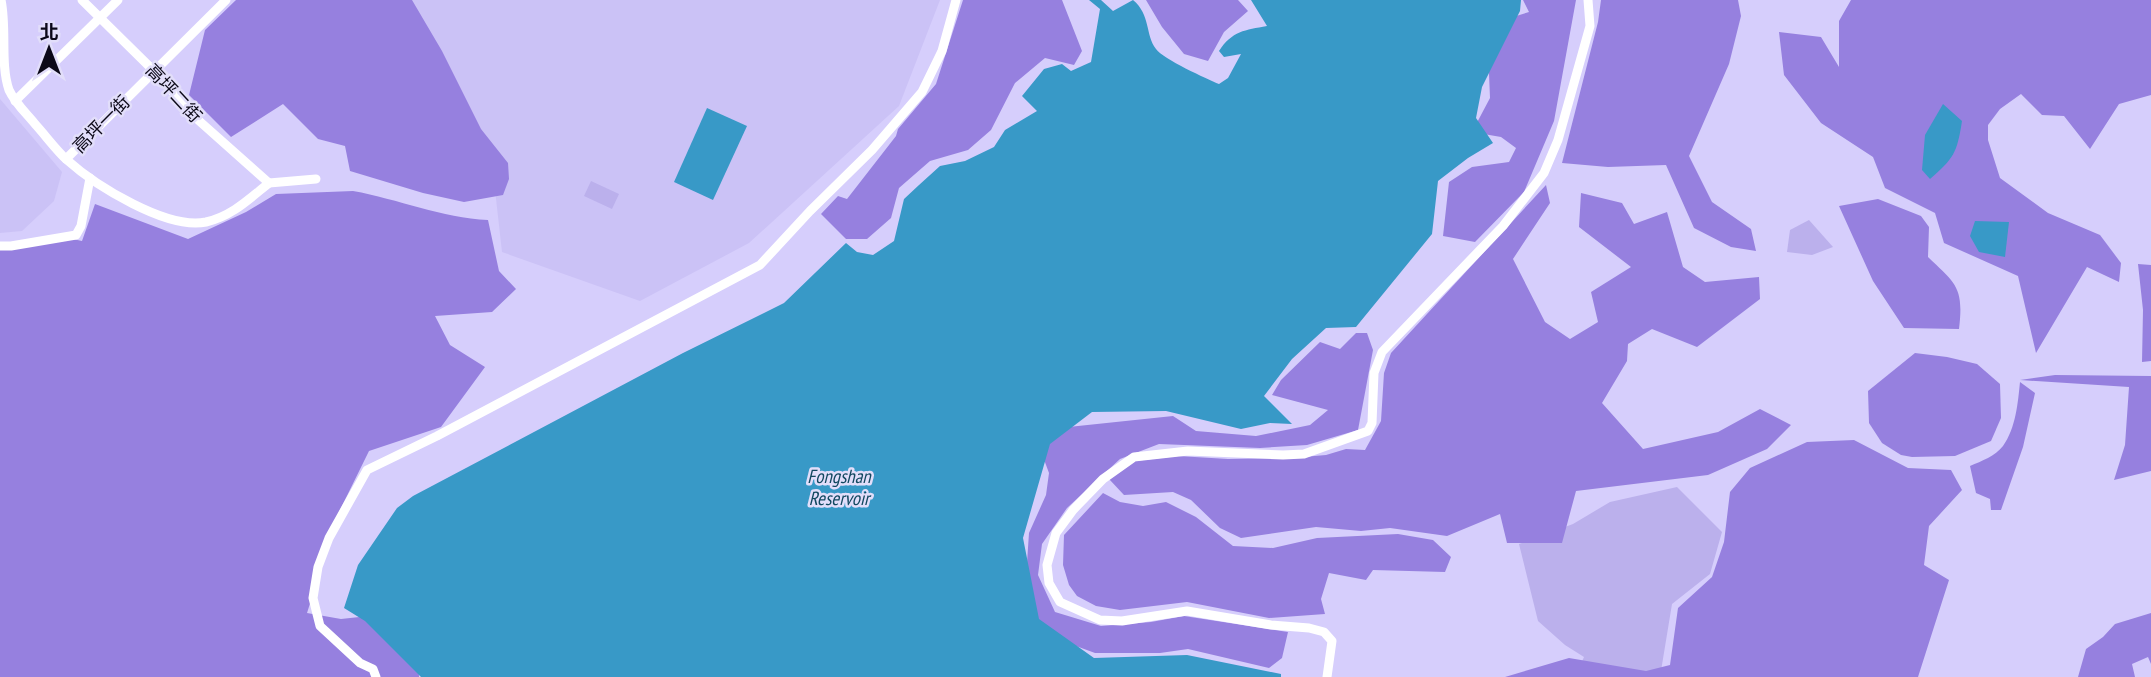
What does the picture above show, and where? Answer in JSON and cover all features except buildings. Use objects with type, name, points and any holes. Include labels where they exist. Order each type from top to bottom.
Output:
[{"type":"street","points":[[1,0],[7,88],[65,159],[106,189],[170,220],[187,223],[205,222],[230,215],[269,184],[316,179]]},
{"type":"street","name":"高坪二街","points":[[82,0],[154,71],[197,119],[269,184]]},
{"type":"street","points":[[15,101],[118,0]]},
{"type":"street","name":"高坪一街","points":[[65,159],[226,0]]},
{"type":"street","points":[[376,677],[373,669],[360,663],[320,626],[313,598],[318,567],[329,538],[367,470],[437,436],[761,265],[810,211],[872,150],[922,92],[942,51],[956,0]]},
{"type":"street","points":[[1327,677],[1332,641],[1324,632],[1187,611],[1122,621],[1100,620],[1060,602],[1049,583],[1047,565],[1056,533],[1096,486],[1117,467],[1134,457],[1188,451],[1304,454],[1368,431],[1372,423],[1374,373],[1382,352],[1503,226],[1544,173],[1558,140],[1590,26],[1588,0]]},
{"type":"street","points":[[0,246],[76,234],[81,226],[90,178]]},
{"type":"shaded area","points":[[236,0],[412,0],[442,51],[481,129],[508,163],[509,179],[503,195],[464,202],[350,171],[345,146],[318,139],[283,104],[231,137],[189,95],[205,30]]},
{"type":"shaded area","points":[[371,0],[940,0],[899,106],[749,243],[640,301],[502,252],[492,163]]},
{"type":"shaded area","points":[[963,0],[1062,0],[1082,51],[1074,65],[1045,58],[1015,83],[991,130],[968,150],[930,161],[899,188],[891,218],[867,239],[846,239],[821,214],[838,196],[847,199],[896,136],[898,129],[936,84]]},
{"type":"shaded area","points":[[1146,0],[1238,0],[1248,11],[1224,32],[1208,61],[1184,54],[1162,27]]},
{"type":"shaded area","points":[[1523,0],[1576,0],[1554,121],[1524,192],[1475,242],[1443,236],[1449,182],[1472,167],[1509,162],[1516,148],[1501,137],[1472,132],[1490,98],[1487,25],[1529,12]]},
{"type":"shaded area","points":[[1601,0],[1738,0],[1741,16],[1729,64],[1689,156],[1712,202],[1751,229],[1756,251],[1731,247],[1694,228],[1666,165],[1608,167],[1562,163],[1598,22]]},
{"type":"shaded area","points":[[1851,0],[2151,0],[2151,95],[2119,104],[2090,149],[2064,116],[2042,115],[2021,94],[2000,109],[1988,125],[1988,140],[2000,178],[2048,213],[2100,235],[2121,263],[2119,282],[2087,267],[2036,353],[2018,276],[1944,243],[1935,213],[1885,188],[1873,157],[1821,123],[1784,75],[1779,32],[1821,37],[1839,67],[1839,21]]},
{"type":"shaded area","points":[[0,99],[62,172],[54,201],[22,231],[0,233]]},
{"type":"shaded area","points":[[591,181],[619,194],[612,209],[584,196]]},
{"type":"shaded area","points":[[1546,185],[1550,203],[1513,259],[1545,322],[1570,339],[1598,322],[1591,292],[1631,267],[1579,227],[1581,193],[1622,203],[1634,224],[1667,212],[1683,267],[1705,282],[1759,277],[1760,299],[1697,347],[1652,329],[1628,344],[1627,361],[1602,403],[1643,449],[1718,432],[1760,409],[1791,425],[1767,449],[1708,475],[1576,491],[1562,543],[1507,543],[1500,514],[1447,536],[1390,528],[1361,531],[1316,527],[1241,538],[1220,528],[1191,500],[1173,492],[1124,495],[1109,479],[1135,461],[1178,456],[1228,459],[1291,458],[1326,455],[1346,449],[1365,450],[1381,421],[1384,373],[1391,353]]},
{"type":"shaded area","points":[[353,191],[454,216],[488,220],[499,271],[516,289],[492,312],[435,316],[450,345],[485,367],[441,427],[369,451],[339,512],[307,613],[341,619],[378,615],[417,621],[419,677],[0,677],[0,244],[59,236],[82,241],[95,204],[188,239],[246,212],[276,194]]},
{"type":"shaded area","points":[[1878,199],[1921,216],[1929,227],[1928,257],[1956,287],[1959,295],[1959,329],[1904,328],[1873,281],[1839,206]]},
{"type":"shaded area","points":[[1809,220],[1833,247],[1812,255],[1787,252],[1790,230]]},
{"type":"shaded area","points":[[2138,264],[2151,265],[2151,361],[2142,362],[2143,310]]},
{"type":"shaded area","points":[[1356,333],[1367,333],[1373,350],[1358,430],[1307,445],[1260,448],[1159,444],[1120,459],[1067,508],[1042,544],[1038,575],[1055,612],[1101,626],[1184,616],[1288,632],[1282,658],[1269,668],[1188,649],[1160,653],[1095,653],[1046,635],[1025,592],[1029,533],[1046,495],[1049,473],[1039,446],[1059,428],[1173,416],[1196,431],[1256,436],[1310,425],[1328,410],[1272,395],[1281,380],[1320,342],[1340,349]]},
{"type":"shaded area","points":[[1915,353],[1977,364],[2000,384],[2001,418],[1991,441],[1955,456],[1912,457],[1901,455],[1882,443],[1869,423],[1868,391]]},
{"type":"shaded area","points":[[2055,375],[2151,376],[2151,471],[2114,480],[2125,445],[2129,387],[2020,380]]},
{"type":"shaded area","points":[[2020,382],[2035,393],[2023,447],[2001,510],[1991,510],[1990,499],[1976,493],[1970,466],[1988,458],[2003,446],[2016,415]]},
{"type":"shaded area","points":[[1854,440],[1908,468],[1951,470],[1962,490],[1929,526],[1924,565],[1949,580],[1918,677],[1505,677],[1569,658],[1646,671],[1670,665],[1678,608],[1712,577],[1724,542],[1730,492],[1750,468],[1807,442]]},
{"type":"shaded area","points":[[1677,487],[1722,532],[1710,574],[1672,604],[1660,677],[1575,677],[1584,657],[1565,645],[1538,621],[1519,544],[1573,524],[1610,502]]},
{"type":"shaded area","points":[[1103,493],[1120,502],[1143,506],[1166,502],[1196,517],[1233,546],[1273,548],[1317,538],[1398,534],[1433,540],[1451,557],[1445,572],[1373,570],[1366,580],[1329,573],[1321,599],[1325,614],[1269,618],[1187,602],[1120,610],[1096,606],[1077,596],[1069,585],[1063,565],[1064,535]]},
{"type":"shaded area","points":[[2151,613],[2151,664],[2148,657],[2132,664],[2135,677],[2078,677],[2086,649],[2115,624]]},
{"type":"water","name":"Fongshan Reservoir","points":[[1089,0],[1101,0],[1113,11],[1133,0],[1143,12],[1150,38],[1160,53],[1219,84],[1228,78],[1241,54],[1224,57],[1219,51],[1224,44],[1240,32],[1267,26],[1251,0],[1521,0],[1520,11],[1482,87],[1476,118],[1493,143],[1438,181],[1432,234],[1356,327],[1326,328],[1292,359],[1264,396],[1292,424],[1270,423],[1241,429],[1166,411],[1092,412],[1050,444],[1023,538],[1039,619],[1094,658],[1187,655],[1281,674],[1281,677],[421,677],[365,621],[344,608],[358,565],[397,508],[413,496],[683,353],[784,303],[846,243],[857,252],[873,255],[894,241],[904,199],[919,185],[940,166],[965,161],[994,147],[1005,130],[1037,111],[1022,96],[1044,69],[1062,64],[1071,71],[1091,62],[1100,9]]},
{"type":"water","points":[[1943,104],[1962,121],[1953,154],[1930,179],[1922,170],[1925,135]]},
{"type":"water","points":[[707,108],[747,126],[713,200],[674,182]]},
{"type":"water","points":[[1975,221],[2009,222],[2005,257],[1979,252],[1970,236]]}]
